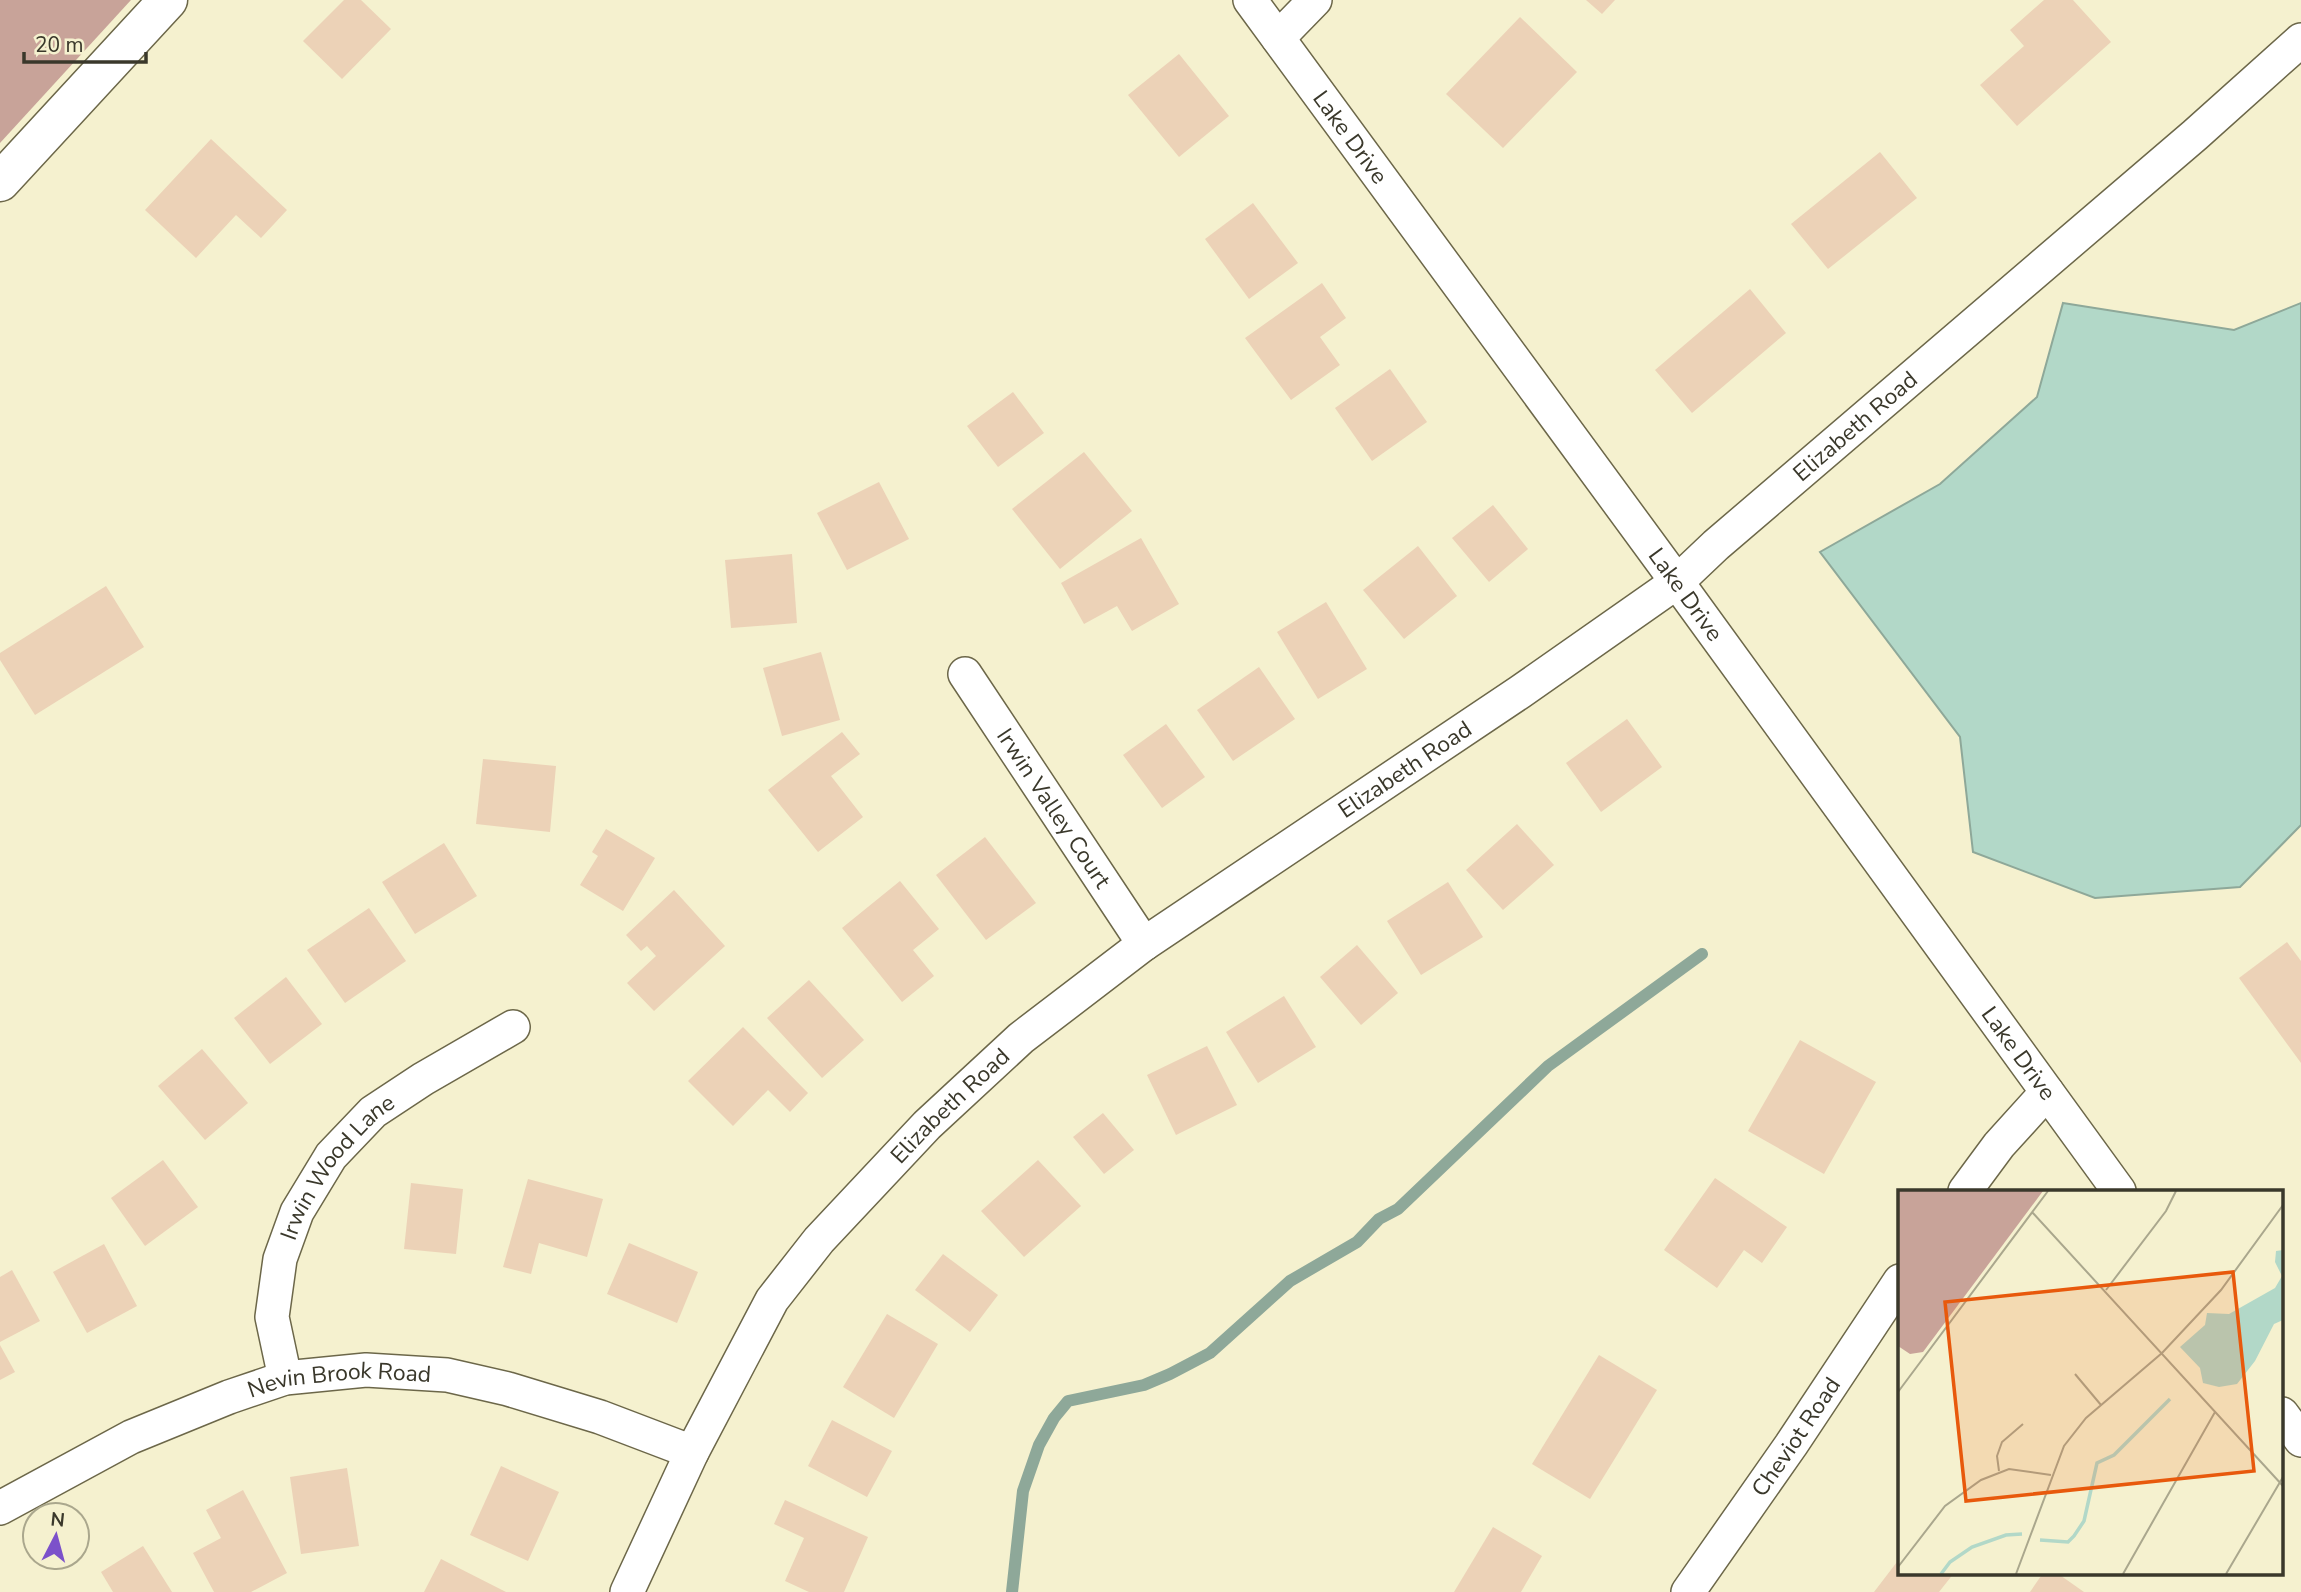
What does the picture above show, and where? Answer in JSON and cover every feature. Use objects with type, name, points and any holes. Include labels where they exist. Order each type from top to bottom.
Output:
[{"type":"main road","points":[[0,182],[168,0]]},
{"type":"street","name":"Lake Drive","points":[[1250,0],[2118,1190]]},
{"type":"street","points":[[1278,38],[1315,0]]},
{"type":"street","name":"Elizabeth Road","points":[[627,1592],[692,1452],[772,1300],[819,1241],[927,1125],[1021,1038],[1144,944],[1520,692],[1677,582],[1727,536],[2196,135],[2301,40]]},
{"type":"street","name":"Irwin Valley Court","points":[[965,674],[1144,944]]},
{"type":"street","name":"Irwin Wood Lane","points":[[285,1378],[272,1317],[279,1259],[297,1212],[331,1156],[373,1112],[423,1079],[513,1027]]},
{"type":"street","points":[[1966,1190],[1999,1144],[2047,1092]]},
{"type":"street","name":"Cheviot Road","points":[[1688,1592],[1898,1284]]},
{"type":"street","name":"Nevin Brook Road","points":[[0,1508],[131,1437],[229,1396],[285,1378],[366,1370],[447,1375],[508,1389],[600,1417],[692,1452]]},
{"type":"street","points":[[2284,1417],[2301,1440]]},
{"type":"shaded area","points":[[0,0],[131,0],[0,143]]},
{"type":"shaded area","points":[[2063,303],[2234,330],[2301,303],[2301,825],[2240,887],[2095,898],[1973,852],[1960,737],[1820,552],[1940,484],[2037,397]]},
{"type":"building","points":[[344,0],[361,0],[391,29],[342,79],[303,41]]},
{"type":"building","points":[[1586,0],[1615,0],[1602,14]]},
{"type":"building","points":[[2044,0],[2073,0],[2111,42],[2017,126],[1980,85],[2024,46],[2010,30]]},
{"type":"building","points":[[1520,17],[1577,72],[1503,148],[1446,94]]},
{"type":"building","points":[[1179,54],[1229,116],[1179,157],[1128,95]]},
{"type":"building","points":[[211,139],[287,210],[261,238],[236,215],[196,258],[145,210]]},
{"type":"building","points":[[1880,152],[1917,198],[1828,269],[1791,224]]},
{"type":"building","points":[[1253,203],[1298,263],[1249,299],[1205,239]]},
{"type":"building","points":[[1322,283],[1346,318],[1320,337],[1340,365],[1291,400],[1245,338]]},
{"type":"building","points":[[1750,289],[1786,333],[1692,413],[1655,370]]},
{"type":"building","points":[[1390,369],[1427,422],[1372,461],[1335,408]]},
{"type":"building","points":[[1013,392],[1044,433],[998,467],[967,426]]},
{"type":"building","points":[[1084,452],[1132,511],[1060,569],[1012,509]]},
{"type":"building","points":[[879,482],[909,539],[847,570],[817,513]]},
{"type":"building","points":[[1493,505],[1528,549],[1489,582],[1452,538]]},
{"type":"building","points":[[1141,538],[1179,604],[1132,631],[1117,606],[1084,624],[1061,583]]},
{"type":"building","points":[[1418,546],[1457,596],[1404,639],[1363,590]]},
{"type":"building","points":[[792,554],[797,623],[731,628],[725,560]]},
{"type":"building","points":[[106,586],[144,647],[35,715],[0,660],[0,653]]},
{"type":"building","points":[[1326,602],[1367,669],[1318,699],[1277,632]]},
{"type":"building","points":[[821,652],[840,720],[782,736],[763,668]]},
{"type":"building","points":[[1259,667],[1295,719],[1233,761],[1197,710]]},
{"type":"building","points":[[1627,719],[1662,767],[1601,812],[1566,763]]},
{"type":"building","points":[[1166,724],[1205,777],[1162,808],[1123,755]]},
{"type":"building","points":[[842,732],[860,754],[831,776],[863,817],[818,852],[768,790]]},
{"type":"building","points":[[483,759],[556,766],[550,832],[476,824]]},
{"type":"building","points":[[1517,824],[1554,865],[1503,910],[1466,870]]},
{"type":"building","points":[[606,829],[655,858],[623,911],[580,885],[598,856],[592,852]]},
{"type":"building","points":[[985,837],[1036,903],[986,940],[936,875]]},
{"type":"building","points":[[444,843],[477,896],[415,934],[382,882]]},
{"type":"building","points":[[900,881],[939,929],[913,950],[934,976],[902,1002],[842,928]]},
{"type":"building","points":[[1448,882],[1483,937],[1421,975],[1387,921]]},
{"type":"building","points":[[674,890],[725,946],[654,1011],[627,983],[656,956],[647,946],[641,951],[626,935]]},
{"type":"building","points":[[369,908],[406,961],[345,1003],[307,950]]},
{"type":"building","points":[[2287,942],[2301,961],[2301,1063],[2239,978]]},
{"type":"building","points":[[1357,945],[1398,993],[1361,1025],[1320,977]]},
{"type":"building","points":[[286,977],[322,1024],[270,1064],[234,1018]]},
{"type":"building","points":[[809,980],[864,1040],[822,1078],[767,1018]]},
{"type":"building","points":[[1284,996],[1316,1047],[1258,1083],[1226,1032]]},
{"type":"building","points":[[743,1027],[808,1093],[790,1112],[768,1090],[733,1126],[688,1081]]},
{"type":"building","points":[[1800,1040],[1876,1082],[1824,1174],[1748,1131]]},
{"type":"building","points":[[1207,1046],[1237,1105],[1176,1135],[1147,1075]]},
{"type":"building","points":[[202,1049],[248,1103],[205,1140],[158,1086]]},
{"type":"building","points":[[1103,1113],[1134,1150],[1104,1174],[1073,1137]]},
{"type":"building","points":[[163,1160],[198,1207],[145,1246],[111,1198]]},
{"type":"building","points":[[1038,1160],[1081,1206],[1024,1257],[981,1211]]},
{"type":"building","points":[[1715,1178],[1787,1227],[1762,1263],[1744,1250],[1717,1288],[1664,1250]]},
{"type":"building","points":[[528,1179],[603,1199],[587,1257],[539,1243],[531,1274],[503,1267]]},
{"type":"building","points":[[411,1183],[463,1189],[456,1254],[404,1249]]},
{"type":"building","points":[[629,1243],[698,1272],[677,1323],[607,1294]]},
{"type":"building","points":[[104,1244],[137,1306],[87,1333],[53,1272]]},
{"type":"building","points":[[943,1254],[998,1295],[970,1332],[915,1290]]},
{"type":"building","points":[[12,1270],[40,1321],[0,1342],[0,1277]]},
{"type":"building","points":[[887,1314],[938,1344],[894,1418],[843,1387]]},
{"type":"building","points":[[0,1345],[15,1372],[0,1380]]},
{"type":"building","points":[[1599,1355],[1657,1390],[1590,1499],[1532,1464]]},
{"type":"building","points":[[832,1420],[892,1451],[867,1497],[808,1466]]},
{"type":"building","points":[[501,1466],[559,1492],[528,1561],[470,1535]]},
{"type":"building","points":[[347,1468],[359,1546],[301,1554],[290,1477]]},
{"type":"building","points":[[243,1490],[287,1573],[251,1592],[214,1592],[193,1553],[221,1538],[206,1510]]},
{"type":"building","points":[[785,1500],[868,1537],[844,1592],[809,1592],[785,1581],[804,1538],[774,1524]]},
{"type":"building","points":[[1493,1527],[1542,1556],[1521,1592],[1454,1592]]},
{"type":"building","points":[[143,1546],[172,1592],[113,1592],[101,1572]]},
{"type":"building","points":[[441,1559],[506,1592],[424,1592]]},
{"type":"building","points":[[1898,1561],[1898,1574],[1953,1574],[1939,1592],[1874,1592]]},
{"type":"building","points":[[2042,1574],[2058,1574],[2084,1592],[2030,1592]]},
{"type":"waterway","points":[[1012,1592],[1023,1491],[1039,1445],[1054,1418],[1068,1401],[1144,1385],[1210,1353],[1290,1281],[1357,1242],[1379,1219],[1398,1209],[1548,1066],[1702,954]]}]
